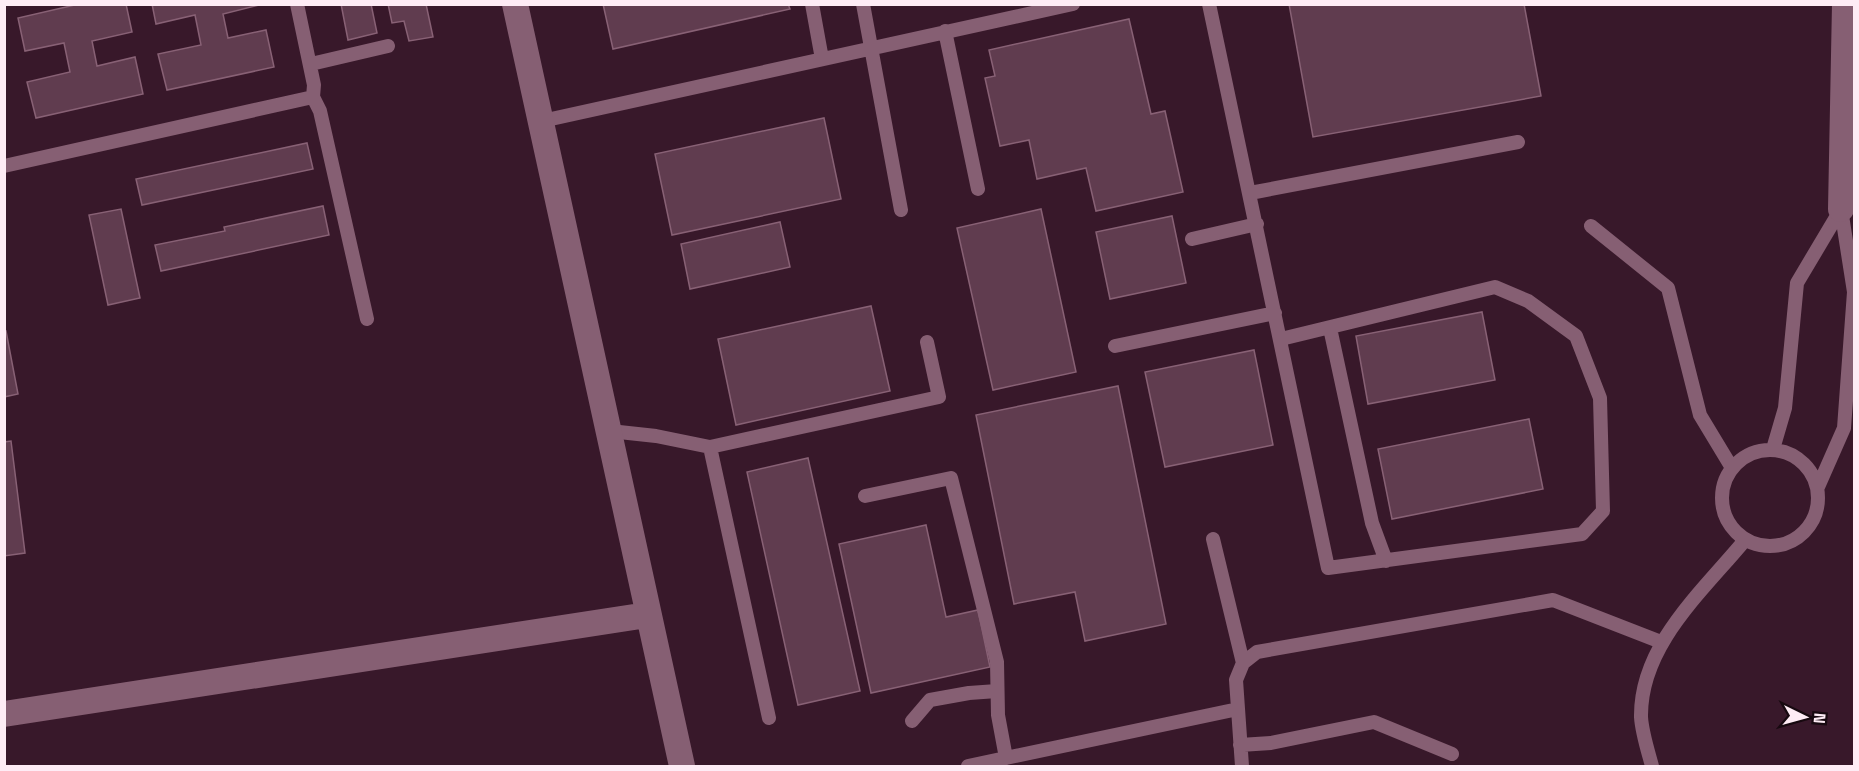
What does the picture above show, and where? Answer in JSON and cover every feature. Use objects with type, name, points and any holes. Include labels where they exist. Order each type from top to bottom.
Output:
[{"type":"street","points":[[516,4],[610,431],[647,615],[682,766]]},
{"type":"street","points":[[1841,209],[1845,4]]},
{"type":"street","points":[[4,714],[647,615]]},
{"type":"lane","points":[[297,4],[311,64],[313,97],[320,111],[367,319]]},
{"type":"lane","points":[[812,4],[822,59]]},
{"type":"lane","points":[[863,4],[869,49],[901,210]]},
{"type":"lane","points":[[542,121],[869,49],[945,31],[1016,10],[1073,4]]},
{"type":"lane","points":[[1209,4],[1328,568],[1582,534],[1603,511],[1600,398],[1576,336],[1528,301],[1495,287],[1281,339]]},
{"type":"lane","points":[[945,31],[978,189]]},
{"type":"lane","points":[[311,64],[388,46]]},
{"type":"lane","points":[[4,166],[313,97]]},
{"type":"lane","points":[[1250,193],[1518,142]]},
{"type":"lane","points":[[1773,449],[1785,408],[1797,283],[1841,209]]},
{"type":"lane","points":[[1818,487],[1844,428],[1854,292],[1841,209]]},
{"type":"lane","points":[[1192,240],[1257,224]]},
{"type":"lane","points":[[1591,226],[1668,288],[1700,415],[1732,468]]},
{"type":"lane","points":[[1114,346],[1275,314]]},
{"type":"lane","points":[[1330,328],[1372,523],[1386,561]]},
{"type":"lane","points":[[610,431],[656,436],[710,447],[939,397],[927,342]]},
{"type":"lane","points":[[710,447],[769,718]]},
{"type":"lane","points":[[1773,449],[1788,453],[1802,461],[1812,472],[1818,487],[1819,503],[1814,519],[1805,532],[1792,542],[1776,546],[1760,546],[1745,540],[1733,529],[1725,515],[1722,498],[1724,482],[1732,468],[1743,458],[1758,451],[1773,449]]},
{"type":"lane","points":[[865,496],[951,478],[997,662],[998,715],[1015,760]]},
{"type":"lane","points":[[1214,539],[1230,620],[1243,663]]},
{"type":"lane","points":[[1652,766],[1641,719],[1644,685],[1661,642],[1745,540]]},
{"type":"lane","points":[[1242,766],[1236,680],[1243,663],[1257,652],[1553,600],[1661,642]]},
{"type":"lane","points":[[912,721],[930,700],[997,691]]},
{"type":"lane","points":[[968,766],[1015,760],[1238,709]]},
{"type":"lane","points":[[1240,745],[1271,743],[1374,722],[1452,754]]},
{"type":"building","points":[[79,4],[126,4],[132,32],[92,41],[97,66],[135,57],[143,94],[36,118],[27,82],[70,72],[64,43],[25,51],[18,18]]},
{"type":"building","points":[[152,4],[263,4],[223,14],[228,38],[266,30],[274,67],[167,90],[158,54],[201,45],[195,15],[156,24]]},
{"type":"building","points":[[341,4],[371,4],[377,33],[348,40]]},
{"type":"building","points":[[388,4],[426,4],[433,37],[409,41],[404,21],[392,23]]},
{"type":"building","points":[[603,4],[788,4],[790,9],[613,49]]},
{"type":"building","points":[[1289,4],[1524,4],[1541,96],[1313,137]]},
{"type":"building","points":[[1129,19],[1151,114],[1165,111],[1183,192],[1096,211],[1086,168],[1037,179],[1029,140],[1000,146],[985,78],[995,76],[989,50]]},
{"type":"building","points":[[824,118],[841,199],[672,235],[655,154]]},
{"type":"building","points":[[307,143],[313,169],[142,205],[136,179]]},
{"type":"building","points":[[323,206],[329,235],[161,271],[155,245],[225,231],[224,227]]},
{"type":"building","points":[[121,209],[140,298],[108,305],[89,215]]},
{"type":"building","points":[[1041,209],[1076,372],[993,390],[957,228]]},
{"type":"building","points":[[1172,216],[1186,283],[1110,299],[1096,232]]},
{"type":"building","points":[[780,222],[790,267],[690,289],[681,244]]},
{"type":"building","points":[[871,306],[890,391],[736,425],[718,339]]},
{"type":"building","points":[[1482,312],[1495,380],[1368,404],[1356,336]]},
{"type":"building","points":[[6,331],[18,394],[4,397],[4,332]]},
{"type":"building","points":[[1254,350],[1273,445],[1165,467],[1145,372]]},
{"type":"building","points":[[1118,386],[1166,624],[1085,641],[1075,592],[1014,604],[976,415]]},
{"type":"building","points":[[1529,419],[1543,489],[1392,519],[1378,449]]},
{"type":"building","points":[[11,441],[25,553],[4,556],[4,442]]},
{"type":"building","points":[[808,458],[860,691],[798,705],[747,472]]},
{"type":"building","points":[[926,525],[946,617],[978,610],[990,667],[871,693],[839,544]]}]
